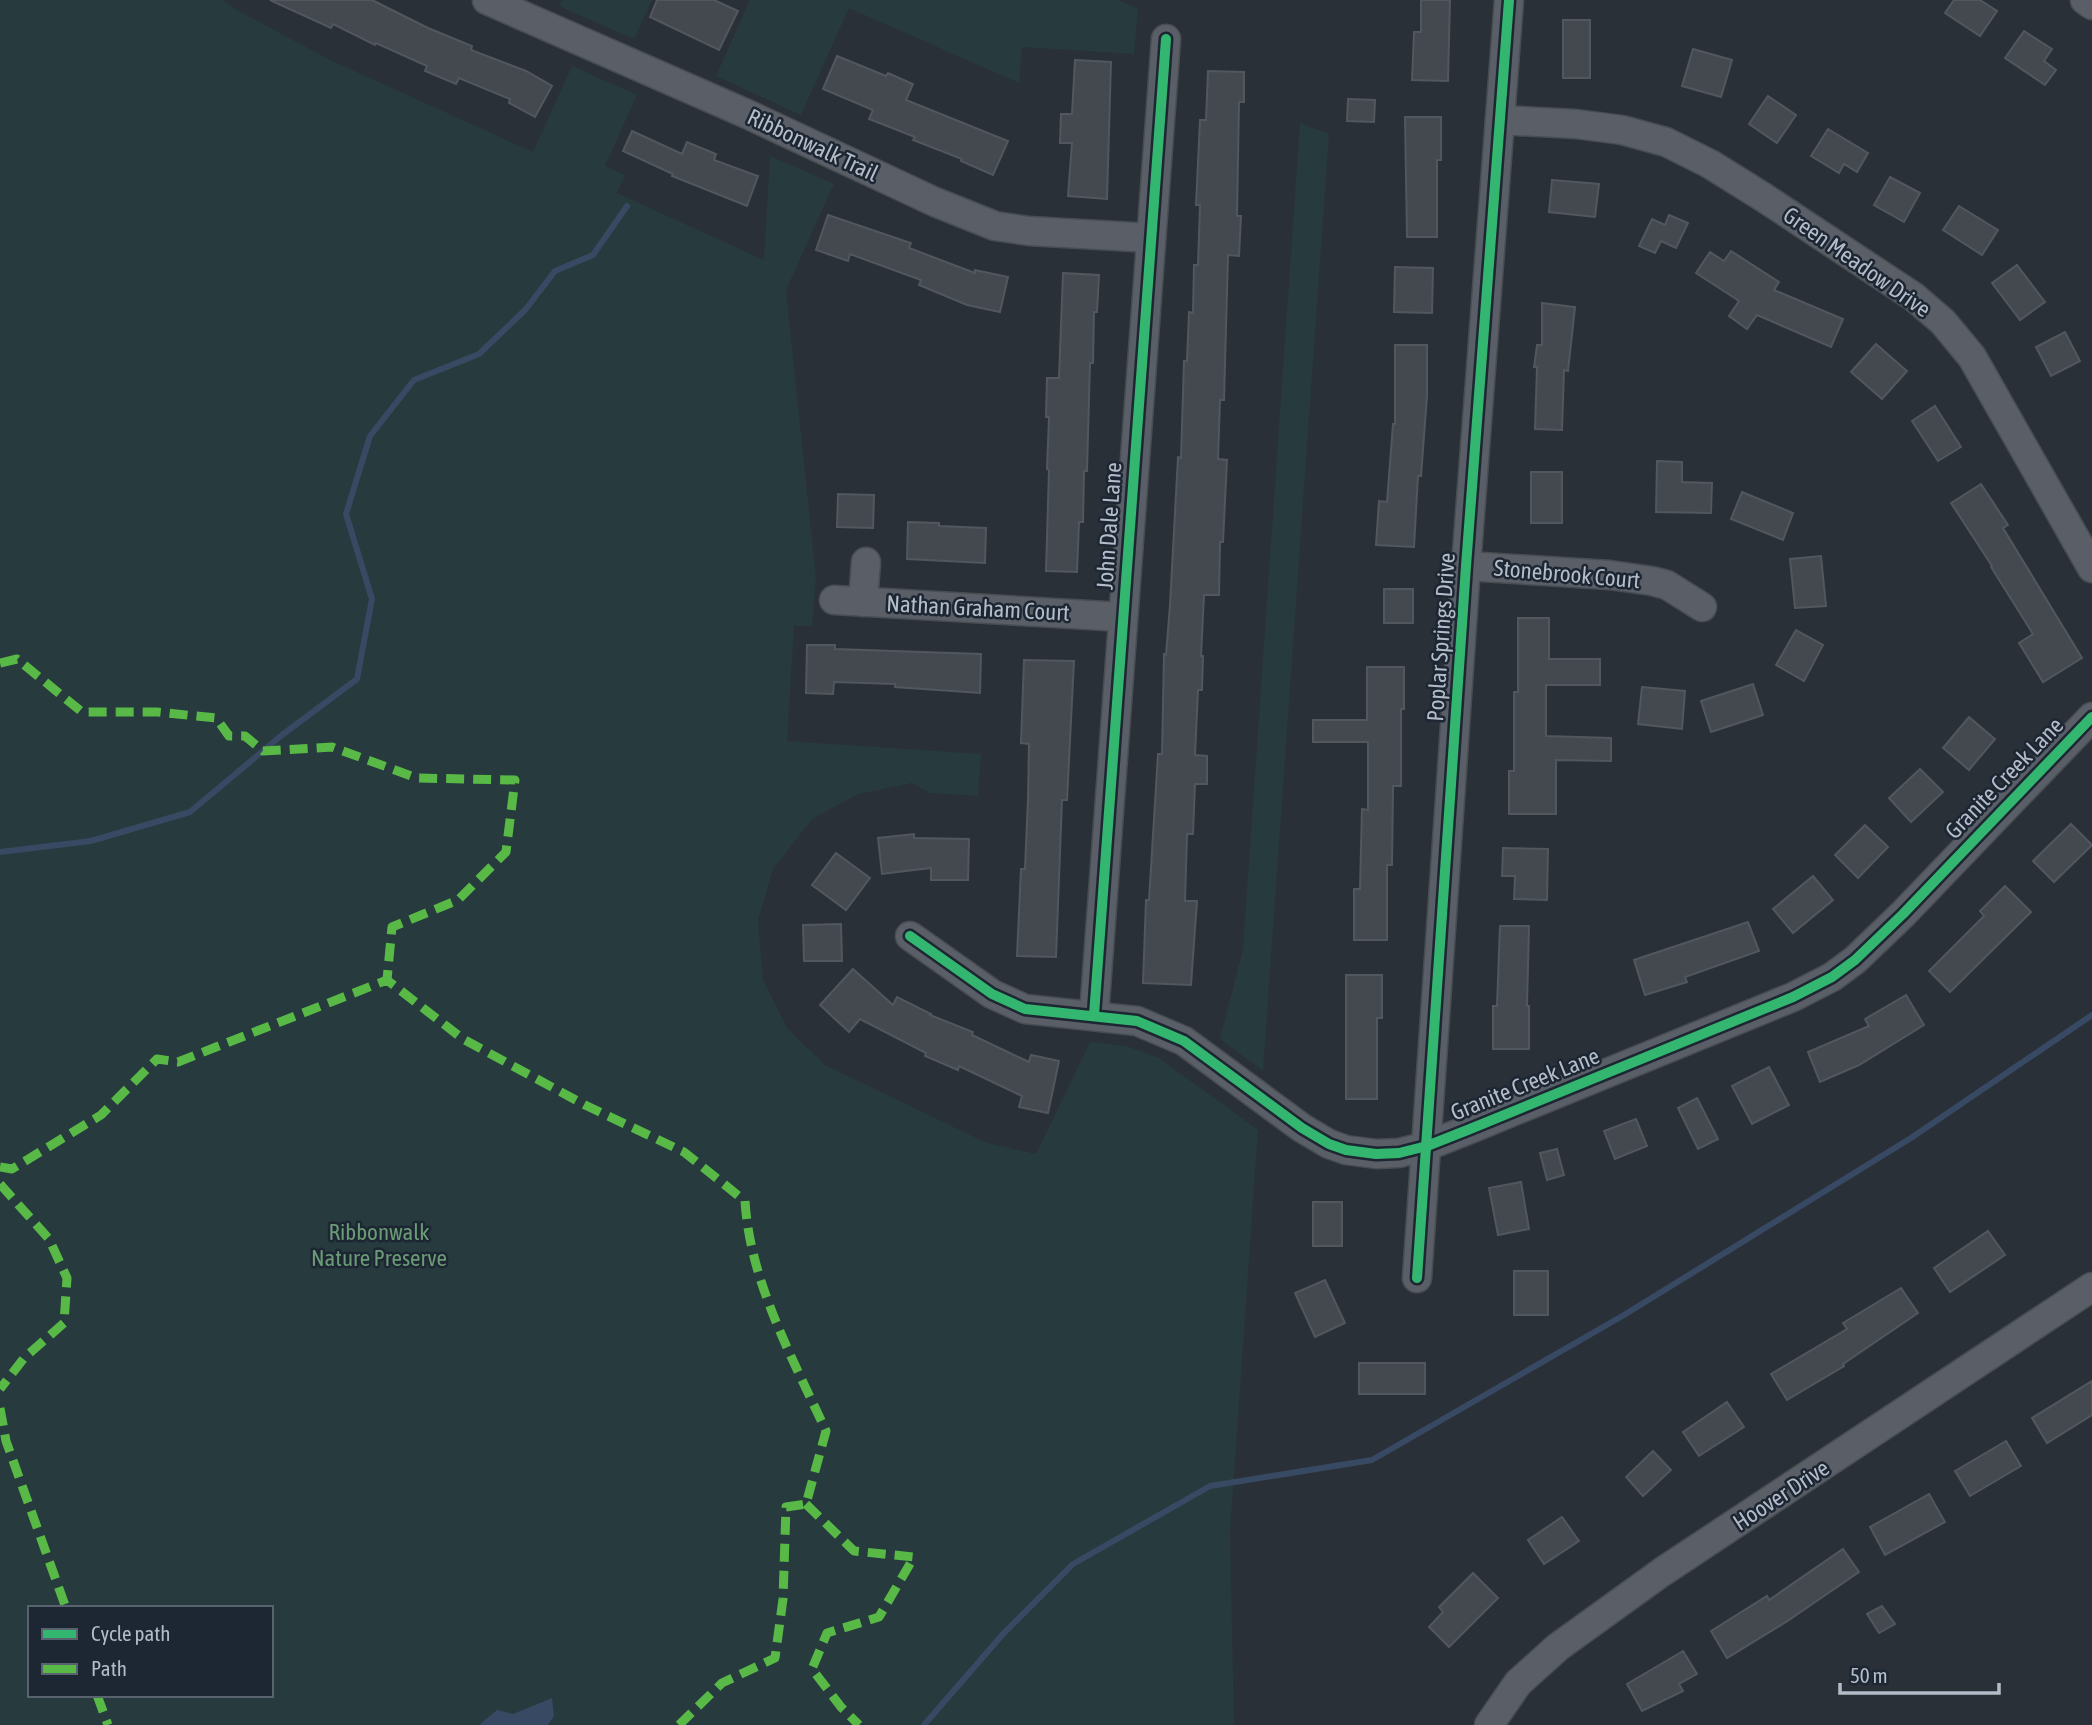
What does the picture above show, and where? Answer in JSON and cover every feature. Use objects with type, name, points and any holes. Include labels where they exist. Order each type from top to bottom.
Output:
[{"type":"street","name":"Ribbonwalk Trail","points":[[487,0],[747,114],[935,202],[995,226],[1029,231],[1151,238]]},
{"type":"street","name":"Poplar Springs Drive","points":[[1417,1278],[1466,566],[1509,0]]},
{"type":"street","points":[[2085,0],[2092,5]]},
{"type":"street","name":"John Dale Lane","points":[[1094,1015],[1166,39]]},
{"type":"street","name":"Green Meadow Drive","points":[[1500,120],[1576,124],[1622,130],[1666,142],[1731,177],[1914,297],[1943,322],[1972,357],[2092,568]]},
{"type":"street","points":[[863,602],[866,562]]},
{"type":"street","name":"Stonebrook Court","points":[[1466,566],[1610,575],[1652,581],[1667,585],[1702,607]]},
{"type":"street","name":"Nathan Graham Court","points":[[834,600],[1123,617]]},
{"type":"street","name":"Granite Creek Lane","points":[[910,936],[992,994],[1025,1009],[1137,1021],[1184,1041],[1302,1128],[1329,1144],[1346,1150],[1376,1154],[1399,1153],[1427,1146],[1793,997],[1832,977],[1855,960],[1903,914],[2092,717]]},
{"type":"street","name":"Hoover Drive","points":[[1489,1725],[1518,1682],[1568,1639],[1662,1572],[2092,1287]]},
{"type":"green space","name":"Ribbonwalk Nature Preserve","points":[[0,0],[223,0],[328,59],[533,152],[572,66],[637,95],[605,166],[625,175],[617,193],[764,260],[770,156],[834,184],[786,290],[816,578],[812,626],[794,626],[787,741],[981,754],[978,796],[930,793],[912,783],[858,794],[812,819],[773,869],[758,920],[763,980],[787,1028],[825,1065],[987,1143],[1036,1154],[1090,1042],[1126,1046],[1159,1058],[1258,1130],[1230,1532],[1234,1725],[0,1725]]},
{"type":"green space","points":[[562,0],[652,0],[634,39],[559,6]]},
{"type":"green space","points":[[750,0],[1119,0],[1138,9],[1134,54],[1022,47],[1019,83],[849,8],[801,115],[716,76]]},
{"type":"green space","points":[[1300,123],[1329,134],[1263,1071],[1220,1039],[1243,949]]},
{"type":"water","points":[[552,1698],[554,1716],[548,1725],[479,1725],[497,1710],[513,1714]]},
{"type":"building","points":[[270,0],[372,0],[472,46],[471,50],[526,71],[552,86],[535,117],[509,103],[510,99],[459,78],[456,84],[425,71],[427,66],[333,24],[331,28]]},
{"type":"building","points":[[657,0],[714,0],[738,11],[719,50],[650,17]]},
{"type":"building","points":[[1421,0],[1450,0],[1448,81],[1412,80],[1414,32],[1421,32]]},
{"type":"building","points":[[1954,0],[1980,0],[1997,11],[1980,36],[1945,13]]},
{"type":"building","points":[[1563,20],[1590,20],[1590,78],[1563,78]]},
{"type":"building","points":[[2024,31],[2052,49],[2044,61],[2056,70],[2045,85],[2005,58]]},
{"type":"building","points":[[1693,49],[1732,60],[1721,97],[1682,86]]},
{"type":"building","points":[[837,56],[913,84],[906,100],[1008,141],[993,175],[961,161],[962,159],[913,140],[915,137],[869,119],[873,110],[823,89]]},
{"type":"building","points":[[1075,60],[1111,62],[1107,199],[1068,196],[1072,143],[1060,143],[1061,114],[1072,114]]},
{"type":"building","points":[[1208,71],[1244,72],[1244,102],[1239,102],[1239,256],[1228,255],[1224,400],[1220,400],[1218,459],[1227,460],[1223,542],[1220,542],[1219,595],[1204,595],[1202,690],[1198,690],[1195,755],[1207,756],[1207,784],[1195,784],[1193,834],[1187,834],[1185,901],[1197,901],[1191,985],[1143,983],[1146,900],[1149,900],[1158,754],[1162,754],[1164,654],[1166,655],[1170,605],[1178,457],[1181,458],[1184,361],[1187,361],[1189,312],[1193,313],[1194,265],[1198,265],[1200,205],[1196,205],[1200,120],[1206,120]]},
{"type":"building","points":[[1768,96],[1796,115],[1777,143],[1749,124]]},
{"type":"building","points":[[1348,99],[1375,100],[1374,122],[1347,121]]},
{"type":"building","points":[[1405,117],[1441,117],[1441,160],[1437,160],[1437,237],[1407,237]]},
{"type":"building","points":[[1828,129],[1868,153],[1857,172],[1844,164],[1839,173],[1811,156]]},
{"type":"building","points":[[632,131],[682,154],[687,142],[716,154],[714,160],[758,176],[747,206],[672,176],[673,174],[623,151]]},
{"type":"building","points":[[1890,177],[1920,193],[1904,222],[1874,205]]},
{"type":"building","points":[[1552,180],[1599,184],[1595,217],[1549,212]]},
{"type":"building","points":[[1959,206],[1998,230],[1982,255],[1943,230]]},
{"type":"building","points":[[828,215],[911,243],[909,248],[975,273],[975,270],[1008,277],[1000,312],[967,305],[919,285],[921,280],[850,254],[848,261],[816,250]]},
{"type":"building","points":[[1669,215],[1688,223],[1676,248],[1661,241],[1655,253],[1639,246],[1652,219],[1665,225]]},
{"type":"building","points":[[1731,251],[1779,282],[1774,290],[1843,319],[1831,347],[1757,315],[1747,329],[1729,316],[1739,301],[1696,273],[1710,252],[1724,261]]},
{"type":"building","points":[[2017,265],[2045,302],[2020,320],[1992,283]]},
{"type":"building","points":[[1395,267],[1433,268],[1432,313],[1394,312]]},
{"type":"building","points":[[1063,273],[1099,275],[1097,312],[1094,312],[1093,363],[1090,363],[1087,471],[1084,471],[1083,522],[1079,522],[1077,572],[1046,571],[1049,470],[1047,378],[1059,378]]},
{"type":"building","points":[[1542,303],[1575,307],[1568,371],[1564,370],[1562,430],[1535,429],[1537,367],[1534,367],[1537,345],[1542,345]]},
{"type":"building","points":[[2065,332],[2080,361],[2051,376],[2036,347]]},
{"type":"building","points":[[1876,344],[1907,371],[1882,399],[1851,372]]},
{"type":"building","points":[[1395,345],[1427,345],[1427,396],[1421,476],[1418,476],[1414,547],[1376,545],[1379,501],[1387,502],[1395,424]]},
{"type":"building","points":[[1935,406],[1961,447],[1938,461],[1912,421]]},
{"type":"building","points":[[1657,461],[1682,462],[1682,482],[1712,483],[1711,513],[1656,512]]},
{"type":"building","points":[[1531,472],[1562,472],[1562,523],[1531,523]]},
{"type":"building","points":[[1981,484],[2008,525],[2003,528],[2082,658],[2043,682],[2019,643],[2033,634],[1951,503]]},
{"type":"building","points":[[1742,492],[1793,513],[1783,540],[1731,519]]},
{"type":"building","points":[[838,494],[874,495],[873,528],[837,527]]},
{"type":"building","points":[[908,522],[986,528],[985,563],[907,559]]},
{"type":"building","points":[[1821,556],[1826,606],[1795,608],[1790,559]]},
{"type":"building","points":[[1384,589],[1413,589],[1413,623],[1384,623]]},
{"type":"building","points":[[1518,618],[1549,618],[1549,659],[1600,659],[1600,685],[1546,685],[1546,736],[1611,738],[1611,761],[1556,760],[1556,814],[1509,814],[1509,771],[1514,771],[1514,692],[1518,692]]},
{"type":"building","points":[[1796,630],[1823,645],[1804,681],[1776,665]]},
{"type":"building","points":[[807,645],[835,645],[835,649],[981,654],[980,693],[895,687],[895,684],[834,682],[833,694],[806,693]]},
{"type":"building","points":[[1024,660],[1074,661],[1067,800],[1062,800],[1056,957],[1017,956],[1028,799],[1029,744],[1021,743]]},
{"type":"building","points":[[1367,667],[1404,667],[1401,786],[1393,786],[1392,865],[1387,865],[1387,940],[1354,940],[1354,889],[1360,889],[1362,809],[1368,810],[1368,742],[1313,742],[1313,720],[1367,720]]},
{"type":"building","points":[[1753,684],[1763,715],[1711,732],[1701,701]]},
{"type":"building","points":[[1642,687],[1685,691],[1682,729],[1638,724]]},
{"type":"building","points":[[1969,717],[1995,739],[1969,770],[1943,748]]},
{"type":"building","points":[[1920,769],[1943,792],[1911,822],[1889,798]]},
{"type":"building","points":[[2071,824],[2092,845],[2054,882],[2033,861]]},
{"type":"building","points":[[1865,825],[1888,847],[1858,878],[1835,855]]},
{"type":"building","points":[[914,834],[914,838],[969,839],[968,880],[931,880],[931,868],[882,874],[878,838]]},
{"type":"building","points":[[1503,848],[1548,849],[1547,900],[1514,899],[1515,876],[1502,876]]},
{"type":"building","points":[[836,853],[870,878],[846,910],[812,885]]},
{"type":"building","points":[[1813,876],[1833,900],[1793,933],[1773,909]]},
{"type":"building","points":[[2005,886],[2031,912],[1950,992],[1929,971],[1984,916],[1980,911]]},
{"type":"building","points":[[1748,922],[1759,951],[1685,977],[1687,982],[1645,995],[1634,960]]},
{"type":"building","points":[[841,924],[842,961],[804,961],[803,925]]},
{"type":"building","points":[[1500,926],[1529,926],[1529,1049],[1493,1049],[1493,1006],[1497,1006]]},
{"type":"building","points":[[853,969],[893,1005],[897,997],[930,1015],[973,1032],[972,1035],[1029,1062],[1031,1055],[1059,1061],[1048,1113],[1019,1107],[1022,1096],[959,1066],[958,1070],[925,1056],[926,1053],[860,1019],[849,1032],[820,1005]]},
{"type":"building","points":[[1346,975],[1382,975],[1382,1018],[1377,1018],[1377,1099],[1346,1099]]},
{"type":"building","points":[[1906,995],[1924,1025],[1859,1065],[1820,1082],[1808,1052],[1869,1026],[1865,1019]]},
{"type":"building","points":[[1769,1067],[1789,1105],[1752,1124],[1732,1086]]},
{"type":"building","points":[[1697,1098],[1718,1139],[1698,1149],[1678,1108]]},
{"type":"building","points":[[1636,1119],[1647,1146],[1615,1159],[1604,1131]]},
{"type":"building","points":[[1557,1149],[1564,1175],[1547,1180],[1540,1153]]},
{"type":"building","points":[[1521,1182],[1529,1229],[1498,1235],[1489,1188]]},
{"type":"building","points":[[1313,1202],[1342,1202],[1342,1246],[1313,1246]]},
{"type":"building","points":[[1988,1231],[2005,1255],[1950,1292],[1934,1268]]},
{"type":"building","points":[[1514,1271],[1548,1271],[1548,1315],[1514,1315]]},
{"type":"building","points":[[1325,1280],[1345,1323],[1315,1337],[1295,1293]]},
{"type":"building","points":[[1901,1288],[1918,1313],[1843,1364],[1844,1366],[1787,1400],[1771,1374],[1847,1329],[1843,1323]]},
{"type":"building","points":[[1359,1363],[1425,1363],[1425,1394],[1359,1394]]},
{"type":"building","points":[[2092,1381],[2092,1415],[2047,1443],[2032,1418]]},
{"type":"building","points":[[1727,1402],[1744,1427],[1699,1456],[1683,1432]]},
{"type":"building","points":[[2006,1441],[2021,1466],[1970,1496],[1955,1471]]},
{"type":"building","points":[[1653,1451],[1671,1470],[1643,1496],[1626,1477]]},
{"type":"building","points":[[1929,1494],[1945,1522],[1885,1555],[1870,1527]]},
{"type":"building","points":[[1562,1517],[1579,1541],[1544,1564],[1528,1540]]},
{"type":"building","points":[[1843,1549],[1859,1572],[1727,1658],[1711,1631],[1767,1596],[1769,1600]]},
{"type":"building","points":[[1473,1573],[1498,1598],[1449,1647],[1429,1627],[1443,1612],[1439,1607]]},
{"type":"building","points":[[1882,1606],[1895,1624],[1879,1633],[1867,1614]]},
{"type":"building","points":[[1683,1651],[1697,1674],[1679,1684],[1683,1691],[1642,1711],[1627,1684]]},
{"type":"waterway","points":[[0,852],[91,841],[190,812],[282,735],[357,679],[372,599],[346,514],[370,436],[414,380],[479,354],[526,309],[555,271],[593,255],[627,206]]},
{"type":"waterway","points":[[924,1725],[1003,1634],[1073,1564],[1210,1486],[1372,1460],[1624,1315],[1911,1138],[2092,1015]]},
{"type":"marked path","points":[[0,663],[17,659],[82,712],[157,712],[216,718],[229,736],[245,736],[263,751],[332,747],[417,778],[515,780],[506,852],[458,900],[392,927],[387,980]]},
{"type":"marked path","points":[[0,1167],[12,1169],[101,1115],[157,1059],[178,1062],[387,980],[463,1039],[585,1105],[684,1152],[745,1201],[755,1261],[764,1290],[787,1348],[826,1431],[806,1504],[786,1507],[783,1599],[775,1658],[722,1683],[679,1725]]},
{"type":"marked path","points":[[0,1184],[49,1239],[67,1278],[64,1323],[24,1358],[0,1389]]},
{"type":"marked path","points":[[0,1408],[6,1441],[65,1606]]},
{"type":"marked path","points":[[806,1504],[854,1551],[914,1557],[879,1617],[827,1633],[812,1669],[841,1707],[859,1725]]},
{"type":"marked path","points":[[98,1697],[108,1725]]},
{"type":"cycle path","points":[[1417,1278],[1466,566],[1509,0]]},
{"type":"cycle path","points":[[1094,1015],[1166,39]]},
{"type":"cycle path","points":[[910,936],[992,994],[1025,1009],[1137,1021],[1184,1041],[1302,1128],[1329,1144],[1346,1150],[1376,1154],[1399,1153],[1427,1146],[1470,1129],[1793,997],[1832,977],[1855,960],[1903,914],[2092,717]]}]
